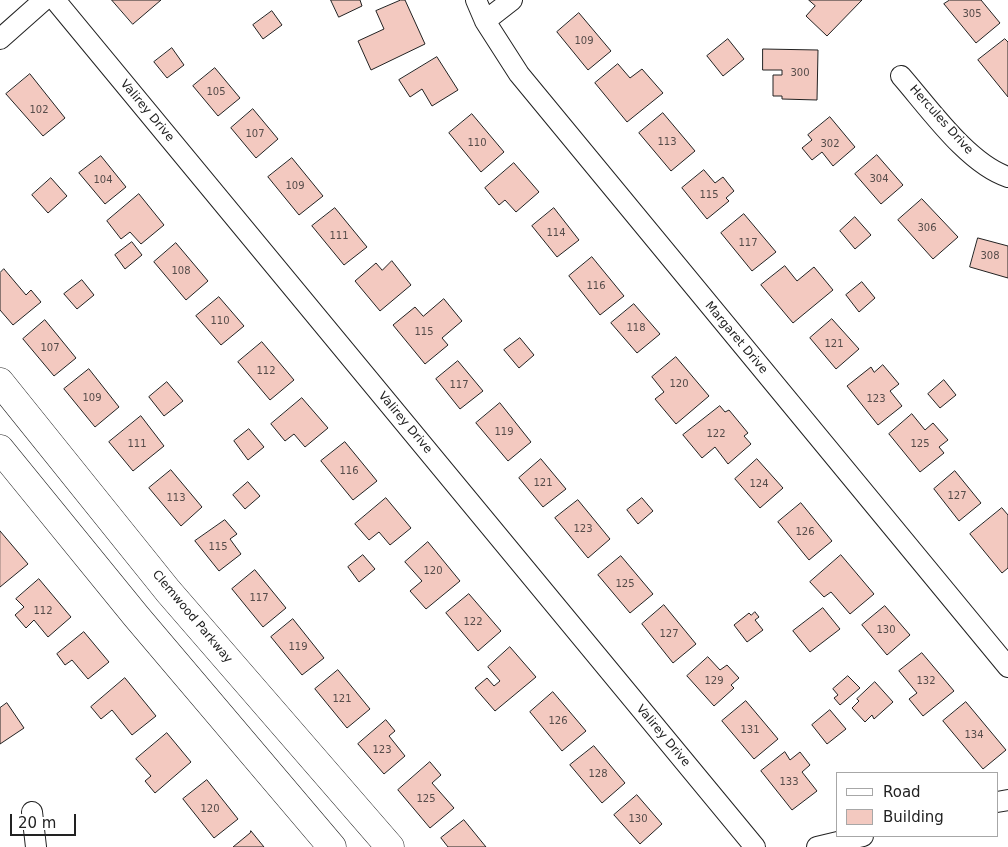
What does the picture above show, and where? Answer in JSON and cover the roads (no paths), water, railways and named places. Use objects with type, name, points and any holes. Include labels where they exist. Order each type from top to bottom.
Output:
[{"type":"street","points":[[0,39],[44,0]]},
{"type":"street","name":"Valirey Drive","points":[[56,0],[755,847]]},
{"type":"street","name":"Margaret Drive","points":[[476,0],[485,21],[519,74],[1008,667]]},
{"type":"street","points":[[485,21],[512,0]]},
{"type":"street","name":"Hercules Drive","points":[[901,76],[973,157],[996,173],[1008,177]]},
{"type":"street","name":"Clemwood Parkway","points":[[0,382],[168,591],[390,847]]},
{"type":"street","points":[[0,449],[136,616],[332,847]]},
{"type":"street","points":[[32,812],[36,847]]},
{"type":"street","points":[[817,847],[858,837]]}]
